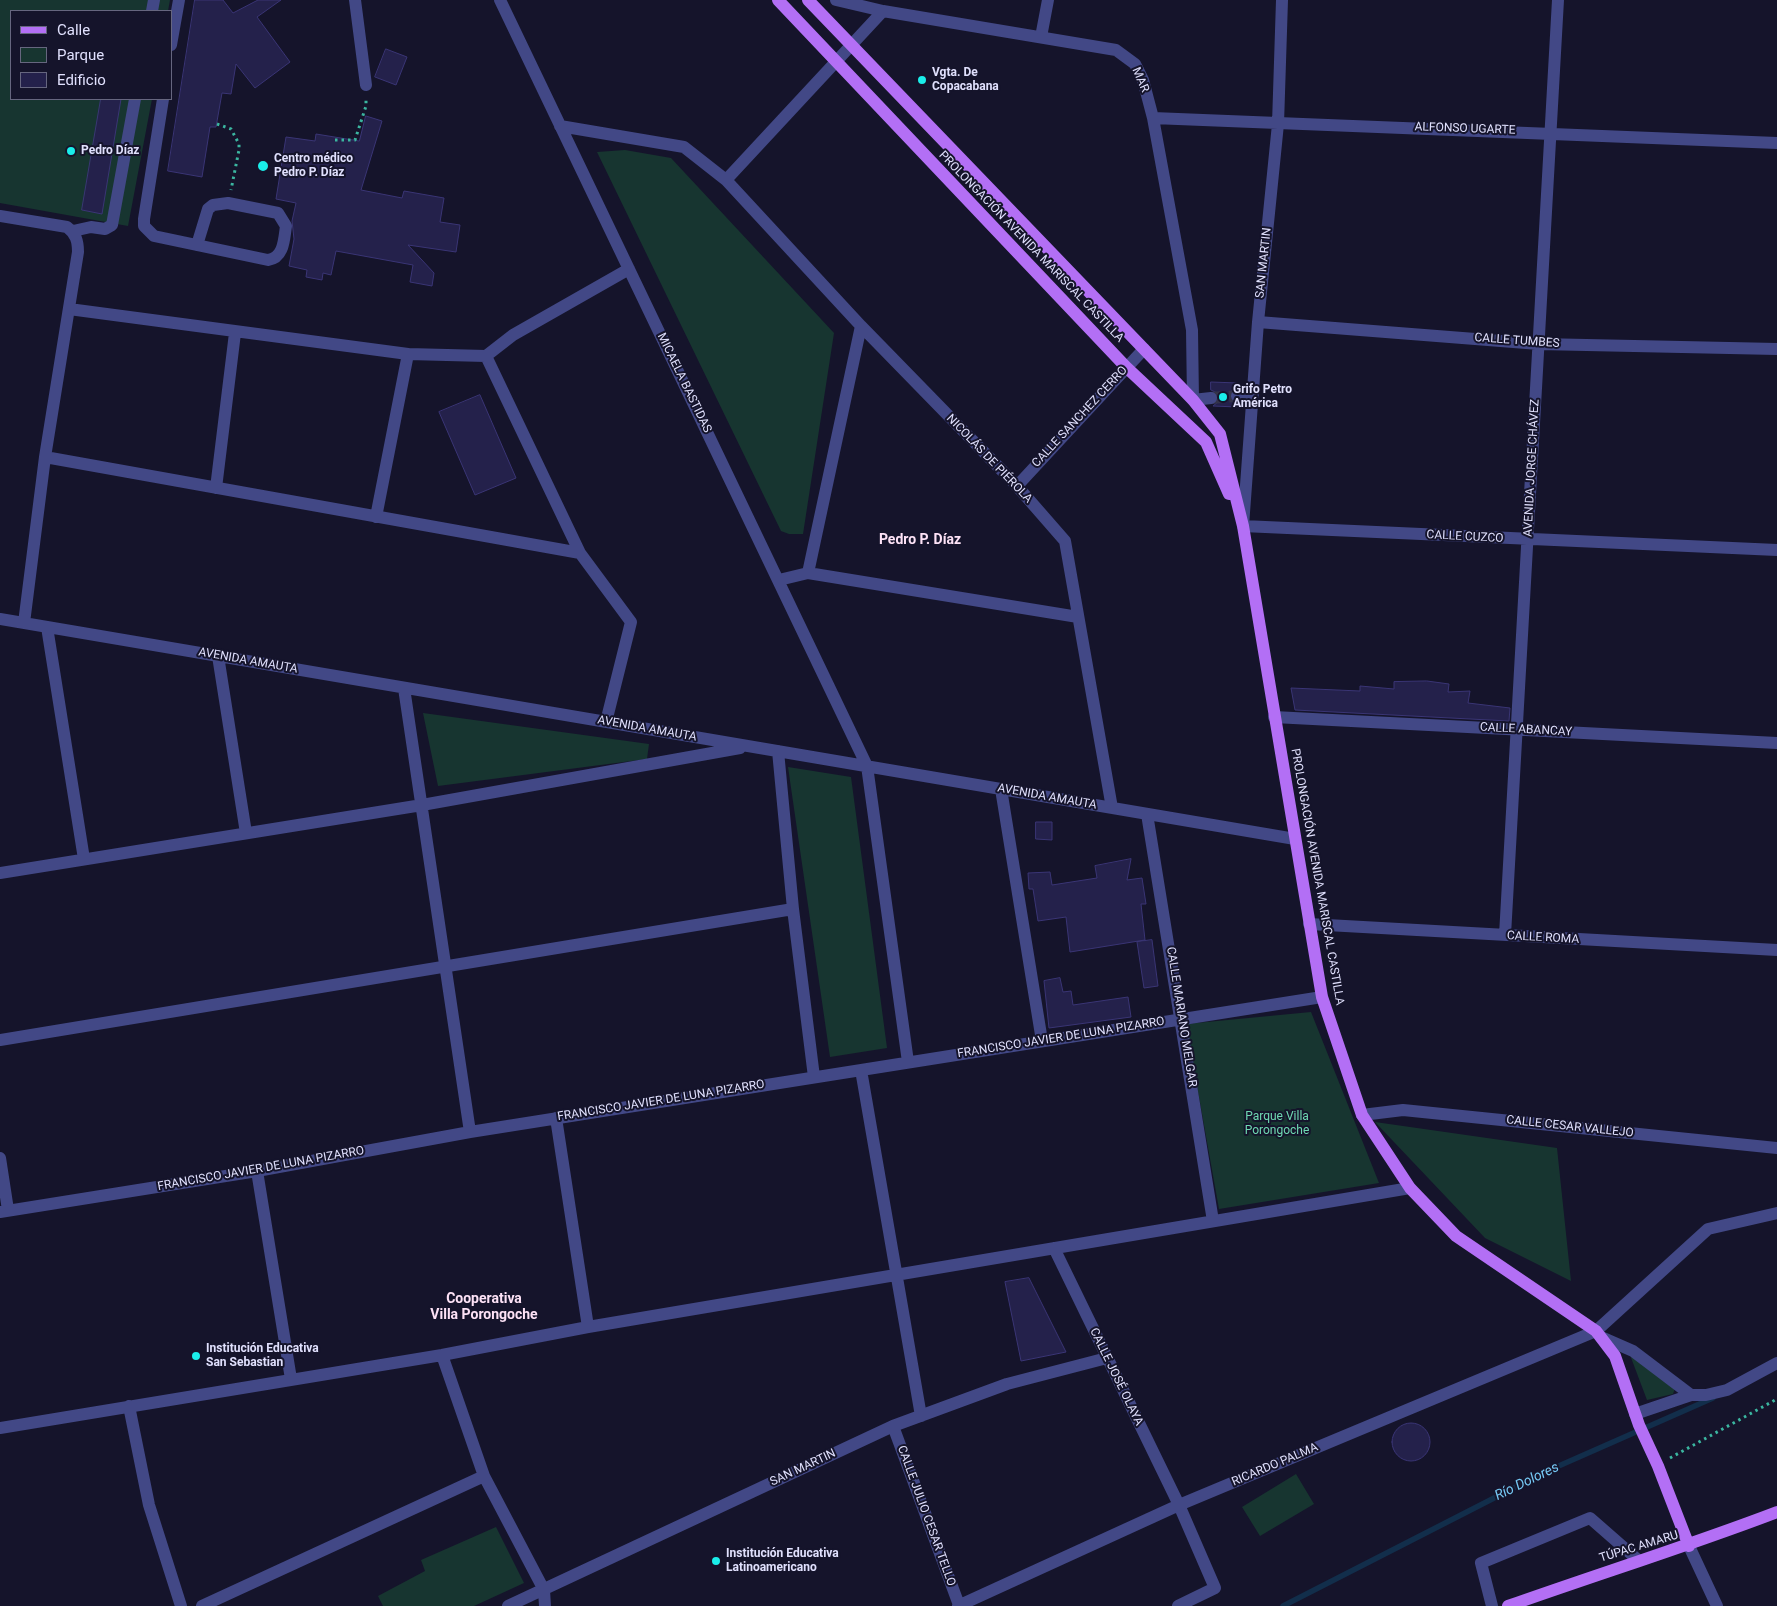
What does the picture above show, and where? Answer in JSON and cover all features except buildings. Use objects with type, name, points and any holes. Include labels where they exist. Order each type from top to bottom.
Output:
[{"type":"main road","name":"PROLONGACIÓN AVENIDA MARISCAL CASTILLA","points":[[778,0],[1126,367],[1206,442],[1243,526]]},
{"type":"main road","name":"PROLONGACIÓN AVENIDA MARISCAL CASTILLA","points":[[808,0],[1144,349],[1192,400],[1220,434],[1243,526],[1322,996],[1362,1115],[1410,1188],[1456,1236],[1598,1334],[1614,1356],[1637,1419],[1689,1546]]},
{"type":"main road","name":"TÚPAC AMARU","points":[[1508,1606],[1638,1560],[1689,1546],[1777,1512]]},
{"type":"street","points":[[172,39],[178,0]]},
{"type":"street","points":[[355,0],[366,85]]},
{"type":"street","name":"MICAELA BASTIDAS","points":[[500,0],[867,766],[908,1062]]},
{"type":"street","name":"MAR","points":[[836,0],[884,6],[1116,50],[1135,64],[1143,80],[1153,118],[1192,330],[1192,400]]},
{"type":"street","points":[[1041,37],[1048,0]]},
{"type":"street","name":"SAN MARTIN","points":[[1243,526],[1258,322],[1278,124],[1282,0]]},
{"type":"street","name":"AVENIDA JORGE CHÁVEZ","points":[[1505,936],[1558,0]]},
{"type":"street","points":[[726,180],[852,45],[884,6]]},
{"type":"street","points":[[0,216],[59,225],[73,231],[91,227],[105,229],[112,226],[136,100]]},
{"type":"street","points":[[163,100],[144,226],[154,236],[268,260],[274,259],[279,255],[286,226],[283,218],[278,213],[228,203],[213,205],[208,209],[197,244]]},
{"type":"street","name":"ALFONSO UGARTE","points":[[1153,118],[1777,142]]},
{"type":"street","name":"NICOLÁS DE PIÉROLA","points":[[560,126],[684,147],[726,180],[861,326],[1017,486],[1064,541],[1112,808]]},
{"type":"street","points":[[24,623],[45,457],[78,252],[78,241],[73,231]]},
{"type":"street","points":[[69,309],[235,333],[408,354],[486,356],[513,336],[629,268]]},
{"type":"street","name":"CALLE TUMBES","points":[[1258,322],[1539,344],[1777,349]]},
{"type":"street","points":[[808,573],[861,326]]},
{"type":"street","points":[[216,488],[235,333]]},
{"type":"street","name":"CALLE SANCHEZ CERRO","points":[[1017,486],[1144,349]]},
{"type":"street","points":[[376,517],[408,354]]},
{"type":"street","points":[[486,356],[580,553],[631,622],[606,722]]},
{"type":"street","points":[[1237,396],[1253,394]]},
{"type":"street","points":[[1192,400],[1211,398]]},
{"type":"street","points":[[45,457],[580,553]]},
{"type":"street","name":"CALLE CUZCO","points":[[1243,526],[1777,550]]},
{"type":"street","points":[[779,580],[808,573],[1078,616]]},
{"type":"street","name":"AVENIDA AMAUTA","points":[[0,619],[1295,839]]},
{"type":"street","points":[[47,627],[84,859]]},
{"type":"street","points":[[218,656],[246,833]]},
{"type":"street","points":[[404,688],[470,1132]]},
{"type":"street","name":"CALLE ABANCAY","points":[[1274,716],[1777,743]]},
{"type":"street","points":[[0,873],[422,806],[748,746]]},
{"type":"street","points":[[778,751],[794,910],[814,1077]]},
{"type":"street","points":[[1000,789],[1042,1041]]},
{"type":"street","name":"CALLE MARIANO MELGAR","points":[[1147,814],[1182,1019],[1213,1221]]},
{"type":"street","points":[[0,1040],[794,910]]},
{"type":"street","name":"CALLE ROMA","points":[[1309,924],[1777,950]]},
{"type":"street","name":"FRANCISCO JAVIER DE LUNA PIZARRO","points":[[4,1211],[257,1171],[470,1132],[1322,996]]},
{"type":"street","points":[[861,1070],[921,1416]]},
{"type":"street","name":"CALLE CESAR VALLEJO","points":[[1362,1115],[1403,1110],[1777,1148]]},
{"type":"street","points":[[556,1118],[588,1327]]},
{"type":"street","points":[[0,1158],[4,1211]]},
{"type":"street","points":[[257,1171],[291,1379]]},
{"type":"street","points":[[0,1428],[291,1379],[442,1356],[588,1327],[1410,1188]]},
{"type":"street","name":"RICARDO PALMA","points":[[958,1606],[1178,1505],[1598,1334],[1708,1229],[1777,1213]]},
{"type":"street","name":"CALLE JOSÉ OLAYA","points":[[1054,1248],[1178,1505],[1215,1588],[1178,1606]]},
{"type":"street","points":[[1598,1334],[1633,1351],[1691,1395]]},
{"type":"street","points":[[442,1356],[484,1476],[544,1590],[544,1606]]},
{"type":"street","name":"SAN MARTIN","points":[[508,1606],[893,1426],[1007,1384],[1107,1358]]},
{"type":"street","points":[[1637,1419],[1691,1395],[1706,1396],[1727,1390],[1777,1363]]},
{"type":"street","points":[[129,1406],[149,1505],[181,1606]]},
{"type":"street","name":"CALLE JULIO CESAR TELLO","points":[[893,1426],[958,1606]]},
{"type":"street","points":[[202,1606],[221,1602],[484,1476]]},
{"type":"street","points":[[1492,1606],[1481,1563],[1590,1518],[1638,1560]]},
{"type":"street","name":"PROLONGACIÓN AVENIDA MARISCAL CASTILLA","points":[[1689,1546],[1717,1606]]},
{"type":"path","points":[[335,140],[356,140],[366,106],[366,85]]},
{"type":"path","points":[[217,124],[231,129],[239,144],[228,203]]},
{"type":"path","points":[[1656,1462],[1777,1399]]},
{"type":"green space","name":"Pedro Díaz","points":[[0,0],[170,0],[168,10],[10,10],[10,100],[152,100],[128,226],[0,203]]},
{"type":"green space","points":[[625,150],[671,158],[834,333],[803,534],[789,534],[781,531],[597,152]]},
{"type":"green space","points":[[423,713],[649,744],[647,759],[438,786]]},
{"type":"green space","points":[[788,767],[851,777],[887,1048],[830,1057]]},
{"type":"green space","name":"Parque Villa Porongoche","points":[[1311,1012],[1379,1183],[1219,1209],[1186,1024]]},
{"type":"green space","points":[[1375,1122],[1557,1148],[1571,1281],[1485,1238]]},
{"type":"green space","points":[[1630,1355],[1675,1388],[1673,1394],[1647,1400]]},
{"type":"green space","points":[[1296,1474],[1314,1504],[1260,1536],[1242,1507]]},
{"type":"green space","points":[[496,1527],[524,1583],[474,1606],[383,1606],[378,1596],[425,1571],[421,1560]]},
{"type":"waterway","name":"Río Dolores","points":[[1283,1606],[1545,1472],[1713,1398]]},
{"type":"tunnel","points":[[1211,398],[1237,396]]},
{"type":"place","name":"Vgta. De Copacabana","points":[[922,80]]},
{"type":"place","name":"Pedro Díaz","points":[[71,151]]},
{"type":"place","name":"Centro médico Pedro P. Díaz","points":[[263,166]]},
{"type":"place","name":"Grifo Petro América","points":[[1223,397]]},
{"type":"place","name":"Institución Educativa San Sebastian","points":[[196,1356]]},
{"type":"place","name":"Institución Educativa Latinoamericano","points":[[716,1561]]},
{"type":"district","name":"Pedro P. Díaz","points":[[920,540]]},
{"type":"district","name":"Cooperativa Villa Porongoche","points":[[484,1308]]}]
